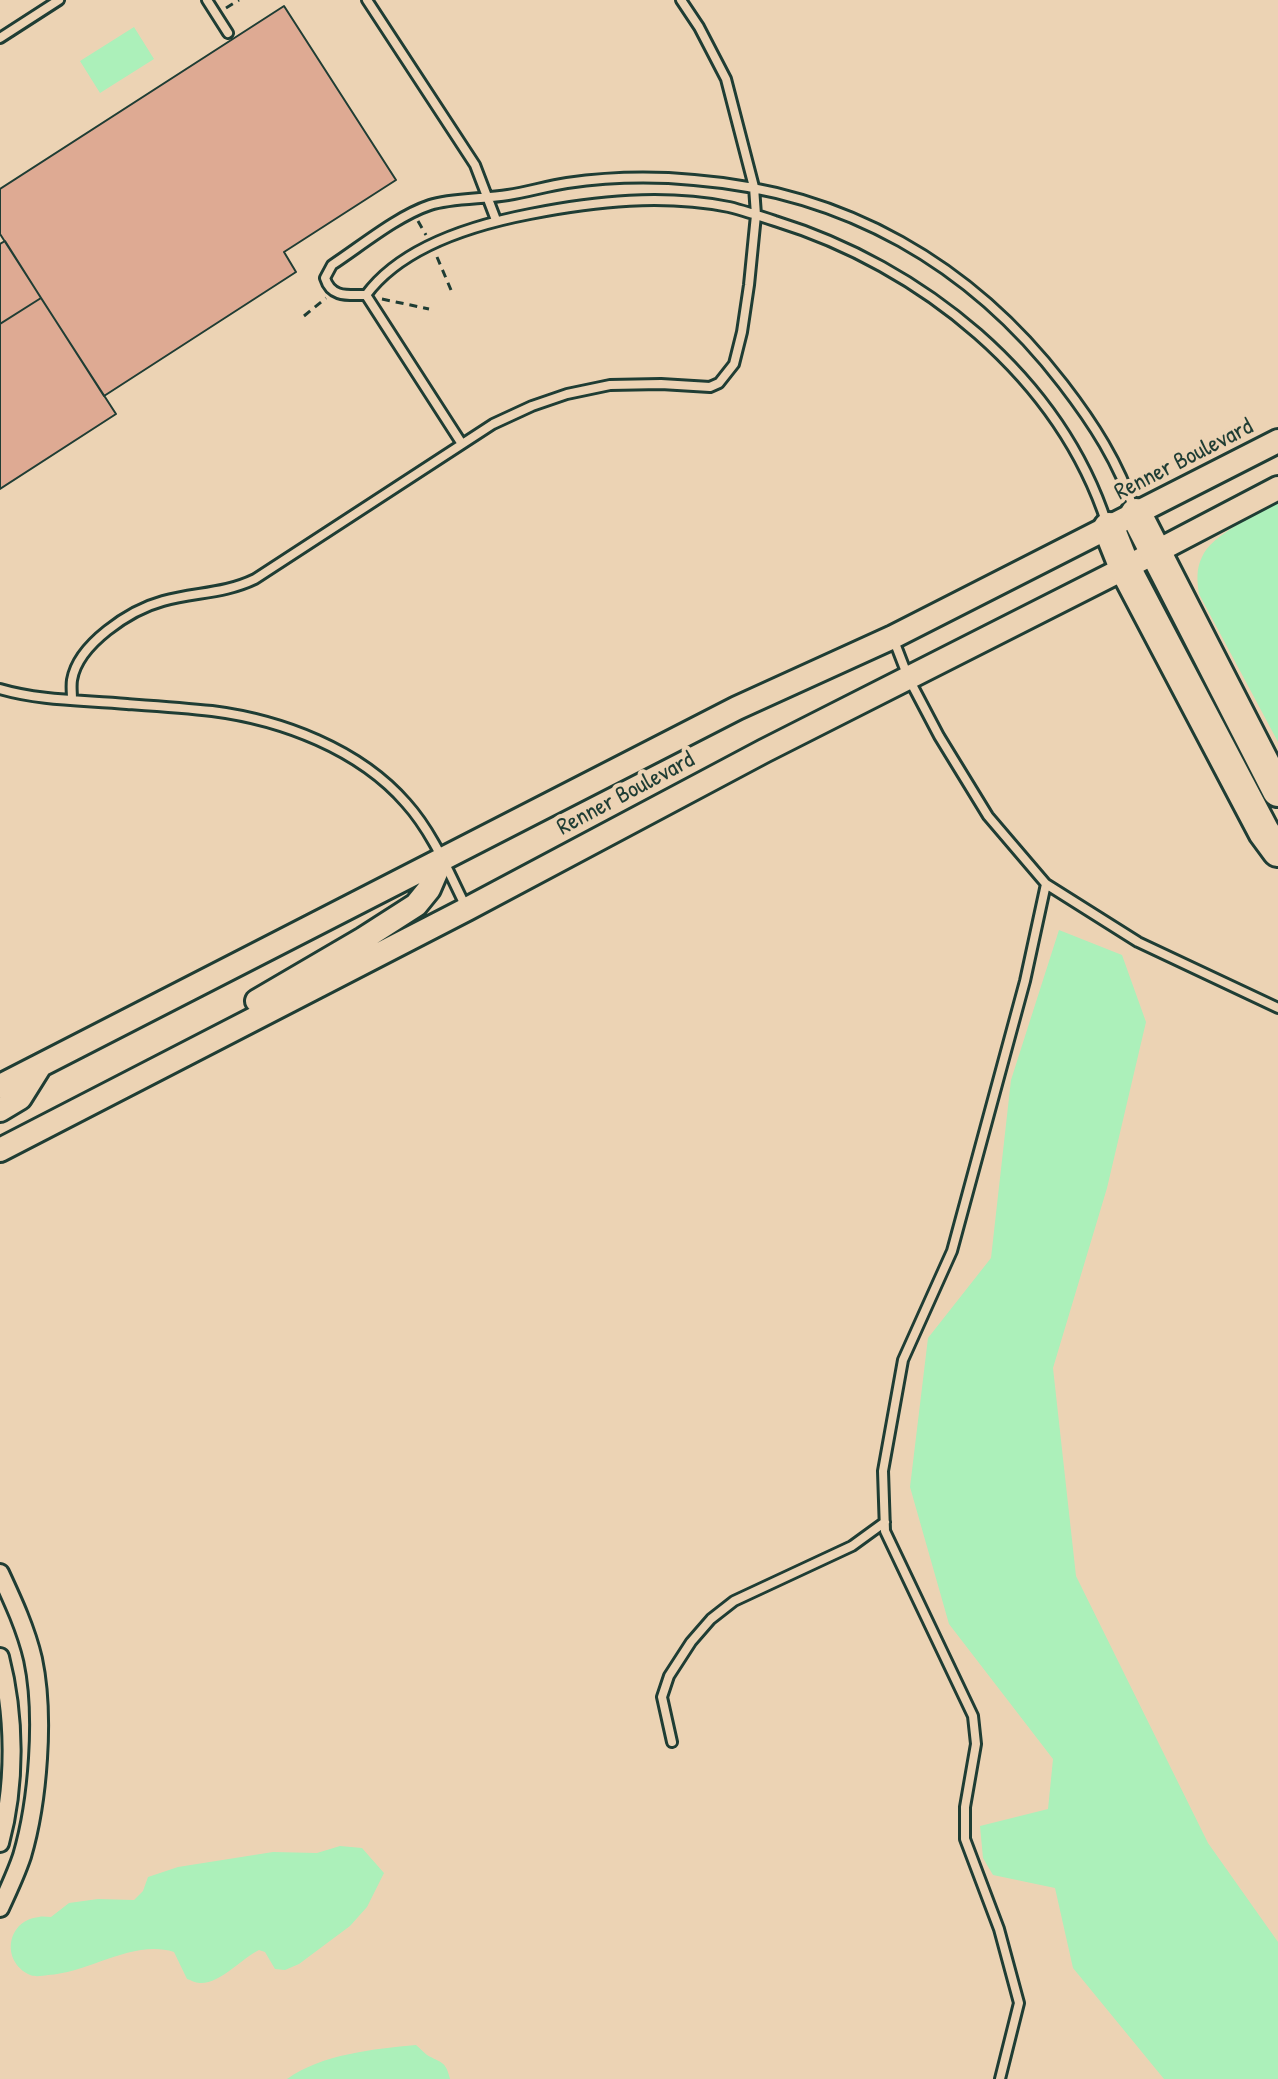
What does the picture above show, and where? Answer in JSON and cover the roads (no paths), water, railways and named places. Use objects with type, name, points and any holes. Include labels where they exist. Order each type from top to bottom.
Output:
[{"type":"highway","points":[[1136,514],[1278,791]]},
{"type":"highway","points":[[1109,528],[1125,568],[1264,832],[1278,851]]},
{"type":"main road","name":"Renner Boulevard","points":[[0,1086],[737,708],[893,637],[1278,441]]},
{"type":"main road","name":"Renner Boulevard","points":[[0,1150],[467,909],[764,751],[1278,488]]},
{"type":"main road","points":[[167,1063],[259,1000],[416,905],[429,889],[442,859]]},
{"type":"main road","points":[[0,1110],[20,1098],[41,1065]]},
{"type":"street","points":[[0,1573],[21,1620],[33,1658],[38,1725],[26,1841],[0,1908]]},
{"type":"street","points":[[0,1657],[7,1690],[11,1757],[8,1805],[0,1843]]},
{"type":"lane","points":[[0,38],[59,0]]},
{"type":"lane","points":[[207,0],[228,33]]},
{"type":"lane","points":[[367,0],[475,165],[496,220]]},
{"type":"lane","points":[[72,699],[71,681],[78,664],[91,646],[117,623],[145,607],[217,593],[255,579],[493,424],[567,394],[610,385],[710,387],[719,383],[734,364],[742,332],[756,215],[754,187],[726,79],[681,0]]},
{"type":"lane","points":[[366,295],[337,294],[328,289],[325,278],[332,265],[408,214],[432,204],[489,198],[567,183],[629,177],[693,179],[793,196],[838,211],[898,239],[957,278],[1010,324],[1085,412],[1124,478],[1136,514]]},
{"type":"lane","points":[[366,295],[379,277],[425,248],[496,220],[556,209],[619,200],[671,200],[729,207],[805,230],[849,248],[937,299],[988,342],[1061,428],[1096,491],[1109,528]]},
{"type":"lane","points":[[366,295],[462,444]]},
{"type":"lane","points":[[893,637],[908,677],[939,736],[988,816],[1046,884],[1138,942],[1278,1008]]},
{"type":"lane","points":[[0,689],[44,698],[214,711],[272,723],[330,746],[375,773],[407,804],[427,832],[467,909]]},
{"type":"lane","points":[[1000,2079],[1019,2003],[999,1929],[965,1839],[965,1807],[976,1744],[973,1716],[885,1531],[883,1471],[903,1360],[952,1251],[1025,981],[1046,884]]},
{"type":"lane","points":[[672,1742],[662,1697],[669,1676],[691,1642],[711,1619],[734,1601],[852,1546],[885,1522]]}]
